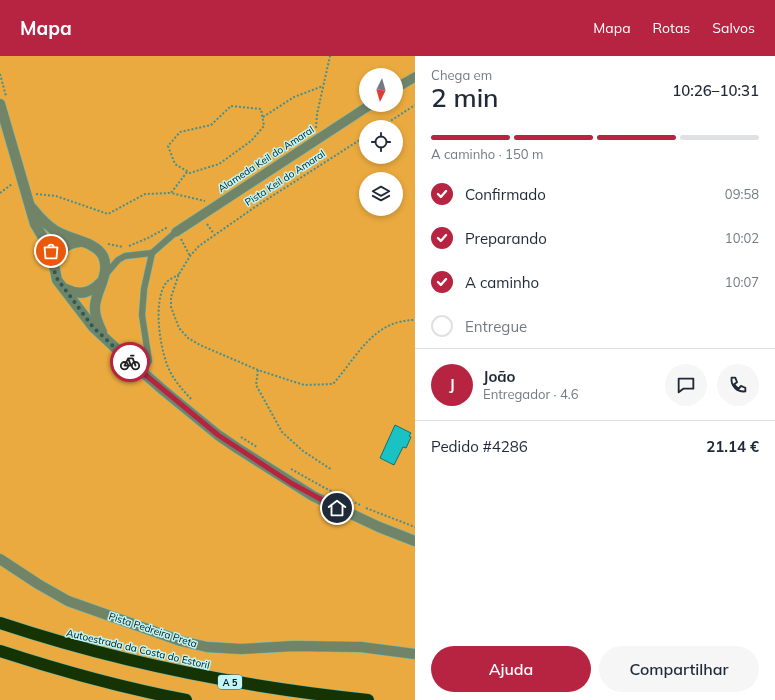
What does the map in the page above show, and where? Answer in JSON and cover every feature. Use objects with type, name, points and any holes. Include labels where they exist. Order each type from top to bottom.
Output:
[{"type":"highway","name":"Autoestrada da Costa do Estoril","points":[[0,622],[76,647],[187,674],[282,690],[368,700]]},
{"type":"highway","points":[[0,650],[88,678],[186,700]]},
{"type":"street","points":[[403,84],[415,77]]},
{"type":"street","points":[[3,100],[32,201],[35,224],[51,251],[55,274],[61,286],[72,298],[93,327],[142,371],[218,435],[264,466],[313,496],[337,508],[379,528],[415,541]]},
{"type":"street","name":"Alameda Keil do Amaral","points":[[174,228],[218,204],[359,112]]},
{"type":"street","points":[[32,201],[47,225],[66,237],[81,242]]},
{"type":"street","points":[[54,267],[58,254],[62,249],[74,242],[88,243],[100,251],[106,263],[103,280],[96,298],[95,311],[104,337]]},
{"type":"street","points":[[61,286],[72,292],[85,293],[92,291],[103,280]]},
{"type":"street","name":"Pista Pedreira Preta","points":[[0,558],[38,584],[68,601],[181,641],[207,647],[241,649],[294,646],[361,647],[415,654]]},
{"type":"lane","points":[[142,371],[149,361],[142,315],[144,289],[152,253],[174,228]]},
{"type":"lane","points":[[103,280],[118,260],[125,256],[152,253]]},
{"type":"path","points":[[316,139],[317,114],[330,56]]},
{"type":"path","points":[[0,74],[3,100]]},
{"type":"path","points":[[263,118],[294,97],[324,86]]},
{"type":"path","points":[[392,120],[415,105]]},
{"type":"path","points":[[231,106],[261,109],[264,126],[251,141],[218,164],[190,173],[187,171],[175,164],[168,146],[180,132],[211,125],[231,106]]},
{"type":"path","name":"Pista Keil do Amaral","points":[[179,274],[190,256],[199,246],[214,234],[359,141]]},
{"type":"path","points":[[171,193],[187,171]]},
{"type":"path","points":[[32,201],[33,194],[56,196],[108,214],[145,194],[171,193],[218,204]]},
{"type":"path","points":[[106,243],[116,247],[133,245],[174,228]]},
{"type":"path","points":[[179,274],[171,296],[171,308],[179,328],[188,338],[200,345],[258,370],[304,385],[333,384],[367,341],[392,323],[415,320]]},
{"type":"path","points":[[179,274],[167,282],[161,293],[159,317],[161,343],[171,374],[193,400]]},
{"type":"path","points":[[258,370],[256,384],[282,432],[303,450],[332,470]]},
{"type":"path","points":[[236,433],[260,449]]},
{"type":"path","points":[[291,468],[323,487],[365,508],[415,527]]},
{"type":"shaded area","points":[[0,56],[415,56],[415,700],[0,700]]},
{"type":"building","points":[[395,425],[411,433],[409,436],[411,437],[406,448],[403,447],[394,465],[380,458]]},
{"type":"way so far","points":[[51,251],[55,274],[61,286],[72,298],[93,327],[130,362]]},
{"type":"route","points":[[130,362],[218,435],[236,448],[291,483],[337,508]]}]
